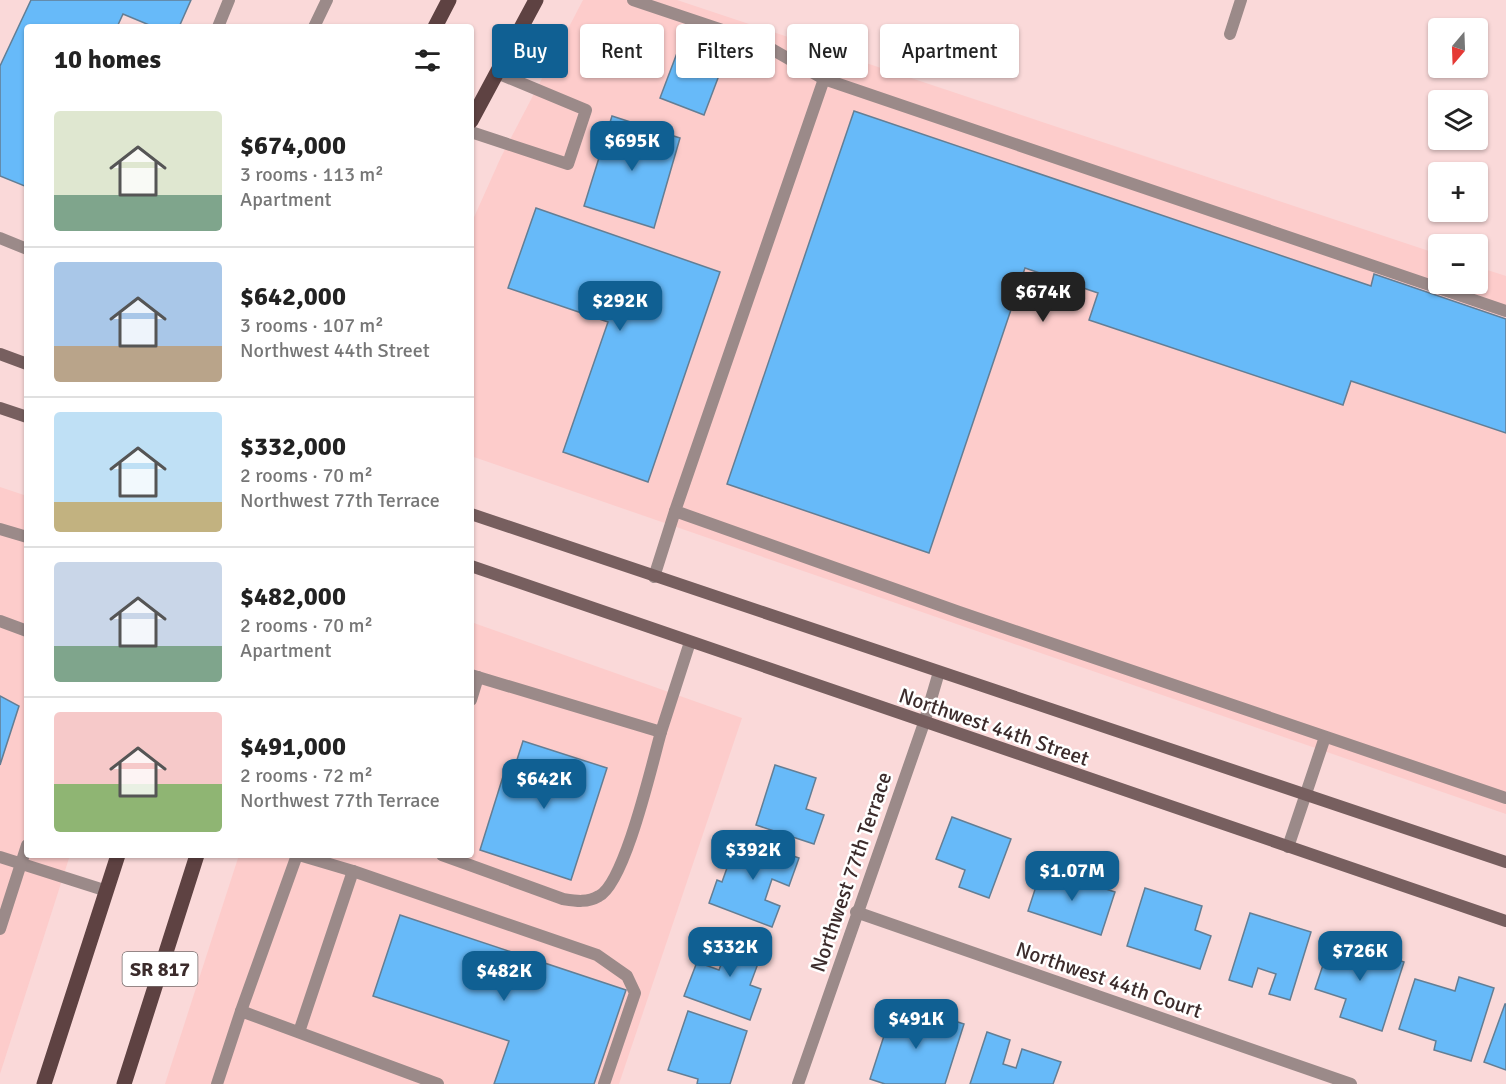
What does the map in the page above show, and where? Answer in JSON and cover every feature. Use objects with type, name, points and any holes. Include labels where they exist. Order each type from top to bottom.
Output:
[{"type":"main road","points":[[437,24],[449,0]]},
{"type":"main road","points":[[523,24],[536,0]]},
{"type":"main road","points":[[474,116],[495,78]]},
{"type":"main road","points":[[44,1084],[117,858]]},
{"type":"main road","name":"SR 817","points":[[123,1084],[196,858]]},
{"type":"street","points":[[219,24],[229,0]]},
{"type":"street","points":[[315,24],[327,0]]},
{"type":"street","points":[[633,0],[761,43],[824,79],[1506,311]]},
{"type":"street","points":[[1230,34],[1241,0]]},
{"type":"street","points":[[474,133],[568,164],[586,110],[507,78]]},
{"type":"street","points":[[654,577],[824,79]]},
{"type":"street","points":[[0,238],[24,248]]},
{"type":"street","points":[[0,354],[24,363]]},
{"type":"street","points":[[0,408],[24,416]]},
{"type":"street","points":[[675,511],[1506,798]]},
{"type":"street","name":"Northwest 44th Street","points":[[474,515],[1506,862]]},
{"type":"street","points":[[0,529],[24,536]]},
{"type":"street","name":"Northwest 44th Street","points":[[474,567],[1506,921]]},
{"type":"street","points":[[0,621],[24,630]]},
{"type":"street","points":[[450,858],[563,899],[584,902],[601,896],[613,882],[626,852],[690,642]]},
{"type":"street","name":"Northwest 77th Terrace","points":[[798,1084],[856,912],[924,723],[939,672]]},
{"type":"street","points":[[475,676],[662,732]]},
{"type":"street","points":[[1288,847],[1325,737]]},
{"type":"street","points":[[0,929],[24,854]]},
{"type":"street","points":[[0,857],[107,891]]},
{"type":"street","points":[[217,1084],[297,858]]},
{"type":"street","points":[[308,858],[353,871],[597,955],[627,976],[635,993],[604,1084]]},
{"type":"street","points":[[299,1032],[353,871]]},
{"type":"street","name":"Northwest 44th Court","points":[[856,912],[1350,1084]]},
{"type":"street","points":[[241,1011],[438,1084]]},
{"type":"shaded area","points":[[583,0],[677,0],[749,24],[676,24],[676,78],[775,78],[775,33],[787,37],[787,78],[868,78],[868,64],[880,68],[880,78],[911,78],[1428,251],[1428,294],[1488,294],[1488,270],[1506,276],[1506,814],[474,457],[474,217],[501,157],[542,78],[568,78],[568,29]]},
{"type":"shaded area","points":[[0,487],[24,495],[24,858],[69,858],[0,1074]]},
{"type":"shaded area","points":[[474,623],[742,718],[619,1084],[165,1084],[238,858],[474,858]]},
{"type":"building","points":[[31,0],[191,0],[180,24],[147,24],[123,14],[118,24],[24,24],[24,186],[0,176],[0,66]]},
{"type":"building","points":[[676,56],[676,78],[718,78],[704,115],[660,98]]},
{"type":"building","points":[[854,111],[1371,286],[1374,274],[1506,319],[1506,433],[1351,381],[1343,405],[1089,320],[1098,293],[1025,268],[929,553],[727,484]]},
{"type":"building","points":[[612,116],[680,138],[654,228],[584,206]]},
{"type":"building","points":[[536,208],[720,272],[648,482],[563,452],[608,322],[508,288]]},
{"type":"building","points":[[0,696],[19,706],[0,765]]},
{"type":"building","points":[[523,741],[607,768],[571,880],[480,850],[506,767],[514,769]]},
{"type":"building","points":[[775,765],[816,778],[806,809],[824,815],[814,844],[756,825]]},
{"type":"building","points":[[952,817],[1011,839],[989,898],[959,887],[965,870],[936,859]]},
{"type":"building","points":[[738,837],[799,858],[789,886],[772,879],[765,900],[780,906],[772,927],[709,903],[717,880],[722,882]]},
{"type":"building","points":[[1042,868],[1115,892],[1101,935],[1028,911]]},
{"type":"building","points":[[1145,888],[1202,906],[1195,930],[1211,936],[1200,969],[1127,946]]},
{"type":"building","points":[[1250,913],[1311,932],[1290,1000],[1269,994],[1276,974],[1258,968],[1252,987],[1229,980]]},
{"type":"building","points":[[400,915],[626,990],[594,1084],[494,1084],[509,1041],[373,996]]},
{"type":"building","points":[[734,930],[766,942],[750,985],[761,989],[750,1020],[684,996],[697,962],[719,970]]},
{"type":"building","points":[[1332,938],[1404,962],[1382,1031],[1340,1017],[1346,999],[1315,989]]},
{"type":"building","points":[[1459,977],[1494,988],[1471,1061],[1434,1050],[1436,1041],[1399,1029],[1415,979],[1455,991]]},
{"type":"building","points":[[1506,1004],[1506,1070],[1484,1062]]},
{"type":"building","points":[[894,1005],[919,1013],[913,1032],[926,1036],[933,1014],[964,1024],[945,1084],[885,1084],[870,1079]]},
{"type":"building","points":[[688,1011],[747,1031],[730,1084],[697,1084],[698,1079],[668,1070]]},
{"type":"building","points":[[987,1032],[1010,1040],[1003,1064],[1016,1068],[1022,1049],[1061,1062],[1053,1084],[970,1084]]}]
